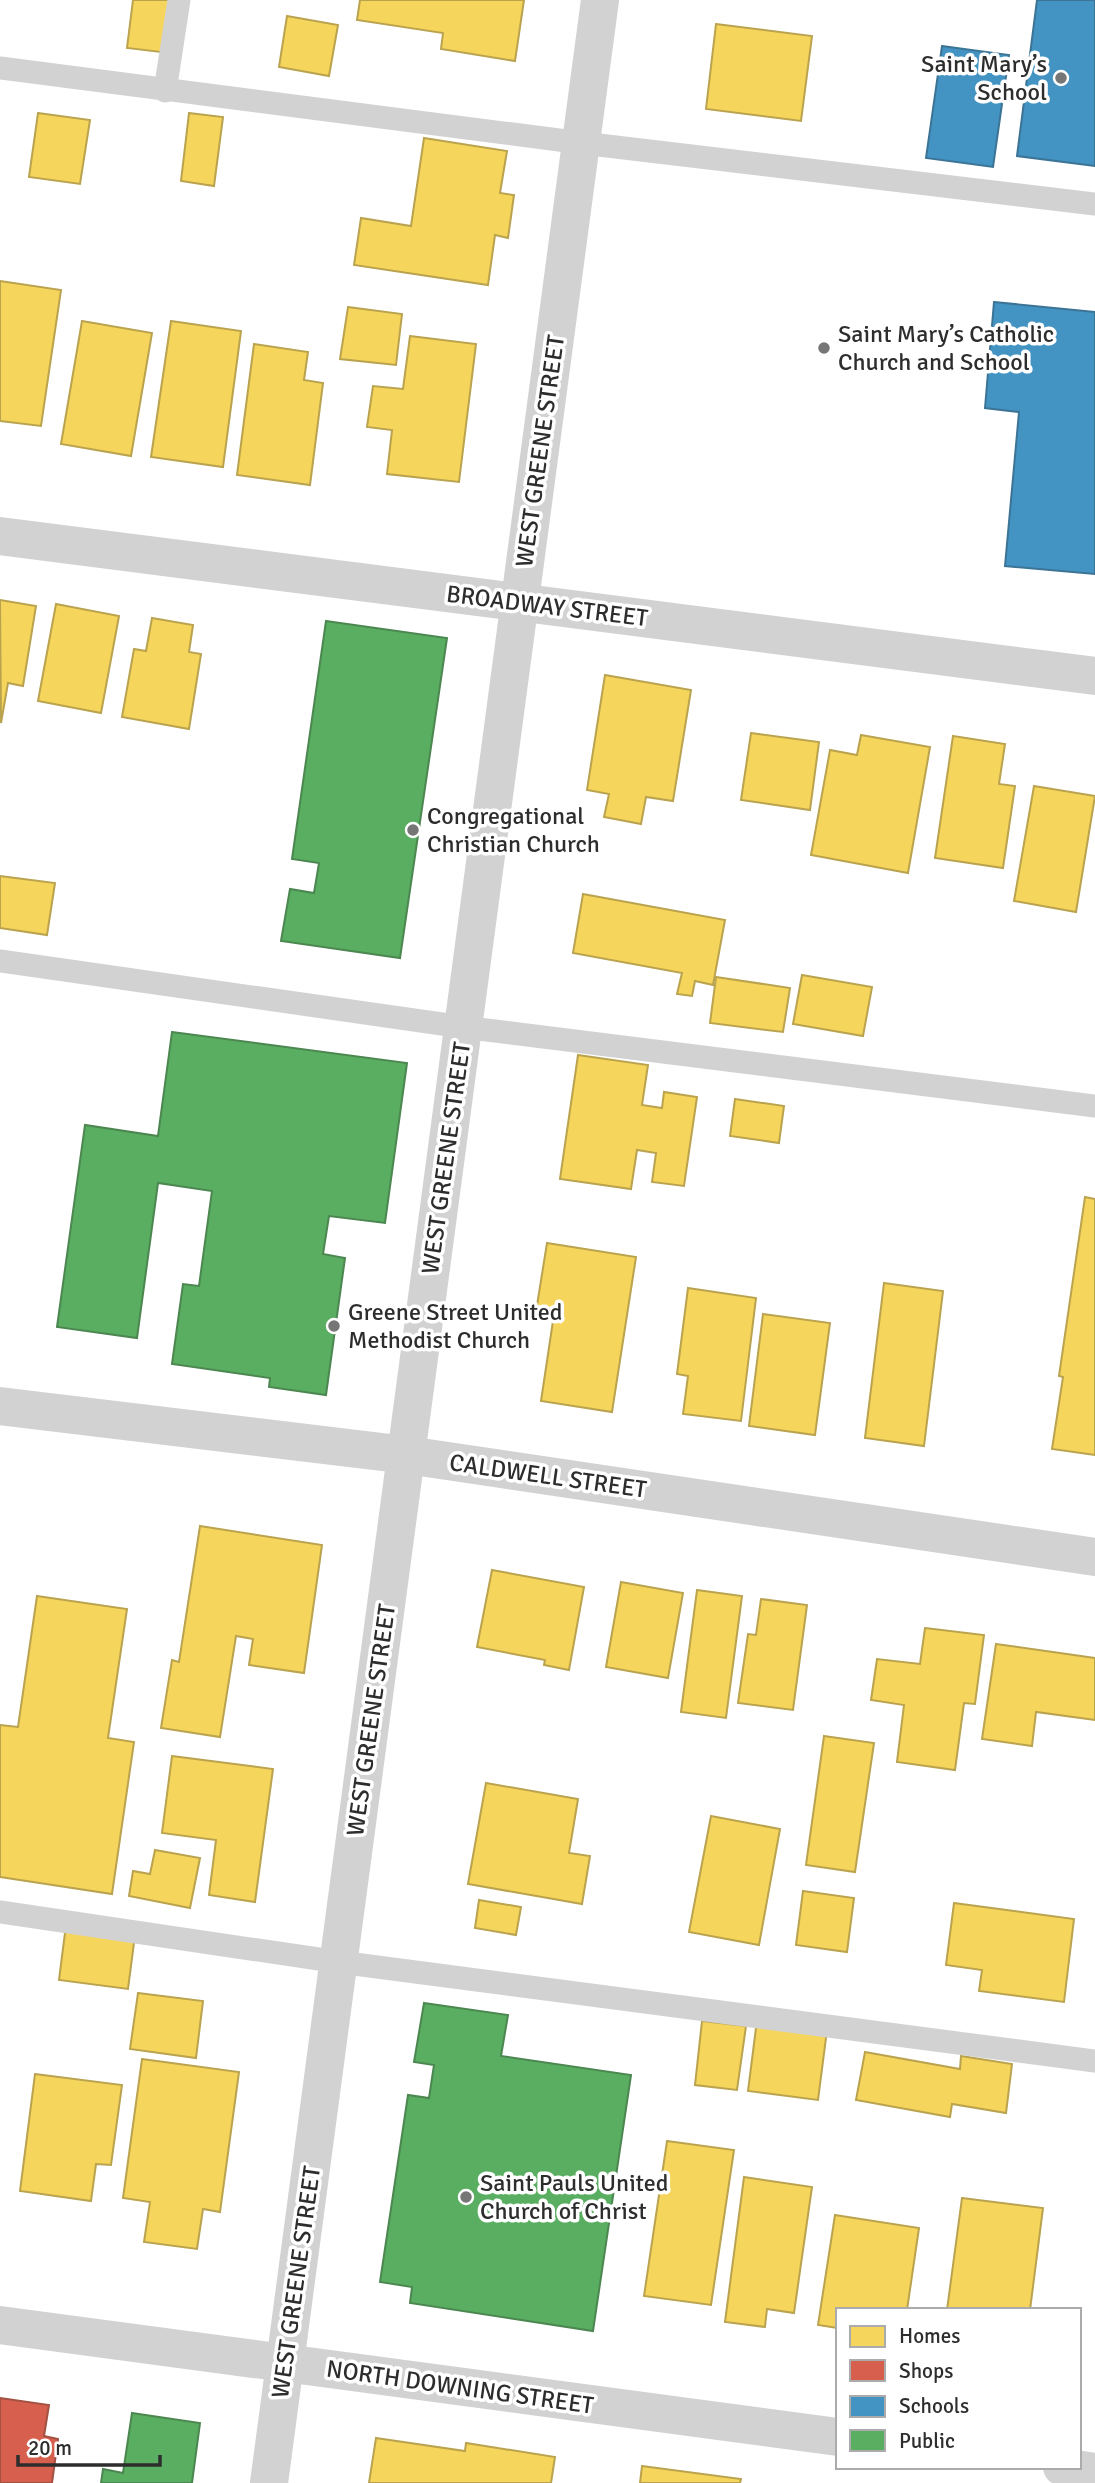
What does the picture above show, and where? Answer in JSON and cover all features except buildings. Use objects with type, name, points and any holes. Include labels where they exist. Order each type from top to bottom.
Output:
[{"type":"street","name":"WEST GREENE STREET","points":[[269,2483],[600,0]]},
{"type":"street","name":"BROADWAY STREET","points":[[0,536],[1095,676]]},
{"type":"street","name":"CALDWELL STREET","points":[[0,1406],[407,1455],[1095,1557]]},
{"type":"street","name":"NORTH DOWNING STREET","points":[[0,2325],[836,2437]]},
{"type":"lane","points":[[165,90],[179,0]]},
{"type":"lane","points":[[0,68],[582,143],[1095,204]]},
{"type":"lane","points":[[0,961],[463,1027],[1095,1106]]},
{"type":"lane","points":[[0,1912],[339,1962],[1095,2061]]},
{"type":"place","name":"Saint Mary’s School","points":[[1061,78]]},
{"type":"place","name":"Saint Mary’s Catholic Church and School","points":[[824,348]]},
{"type":"place","name":"Congregational Christian Church","points":[[413,830]]},
{"type":"place","name":"Greene Street United Methodist Church","points":[[334,1326]]},
{"type":"place","name":"Saint Pauls United Church of Christ","points":[[466,2197]]}]
